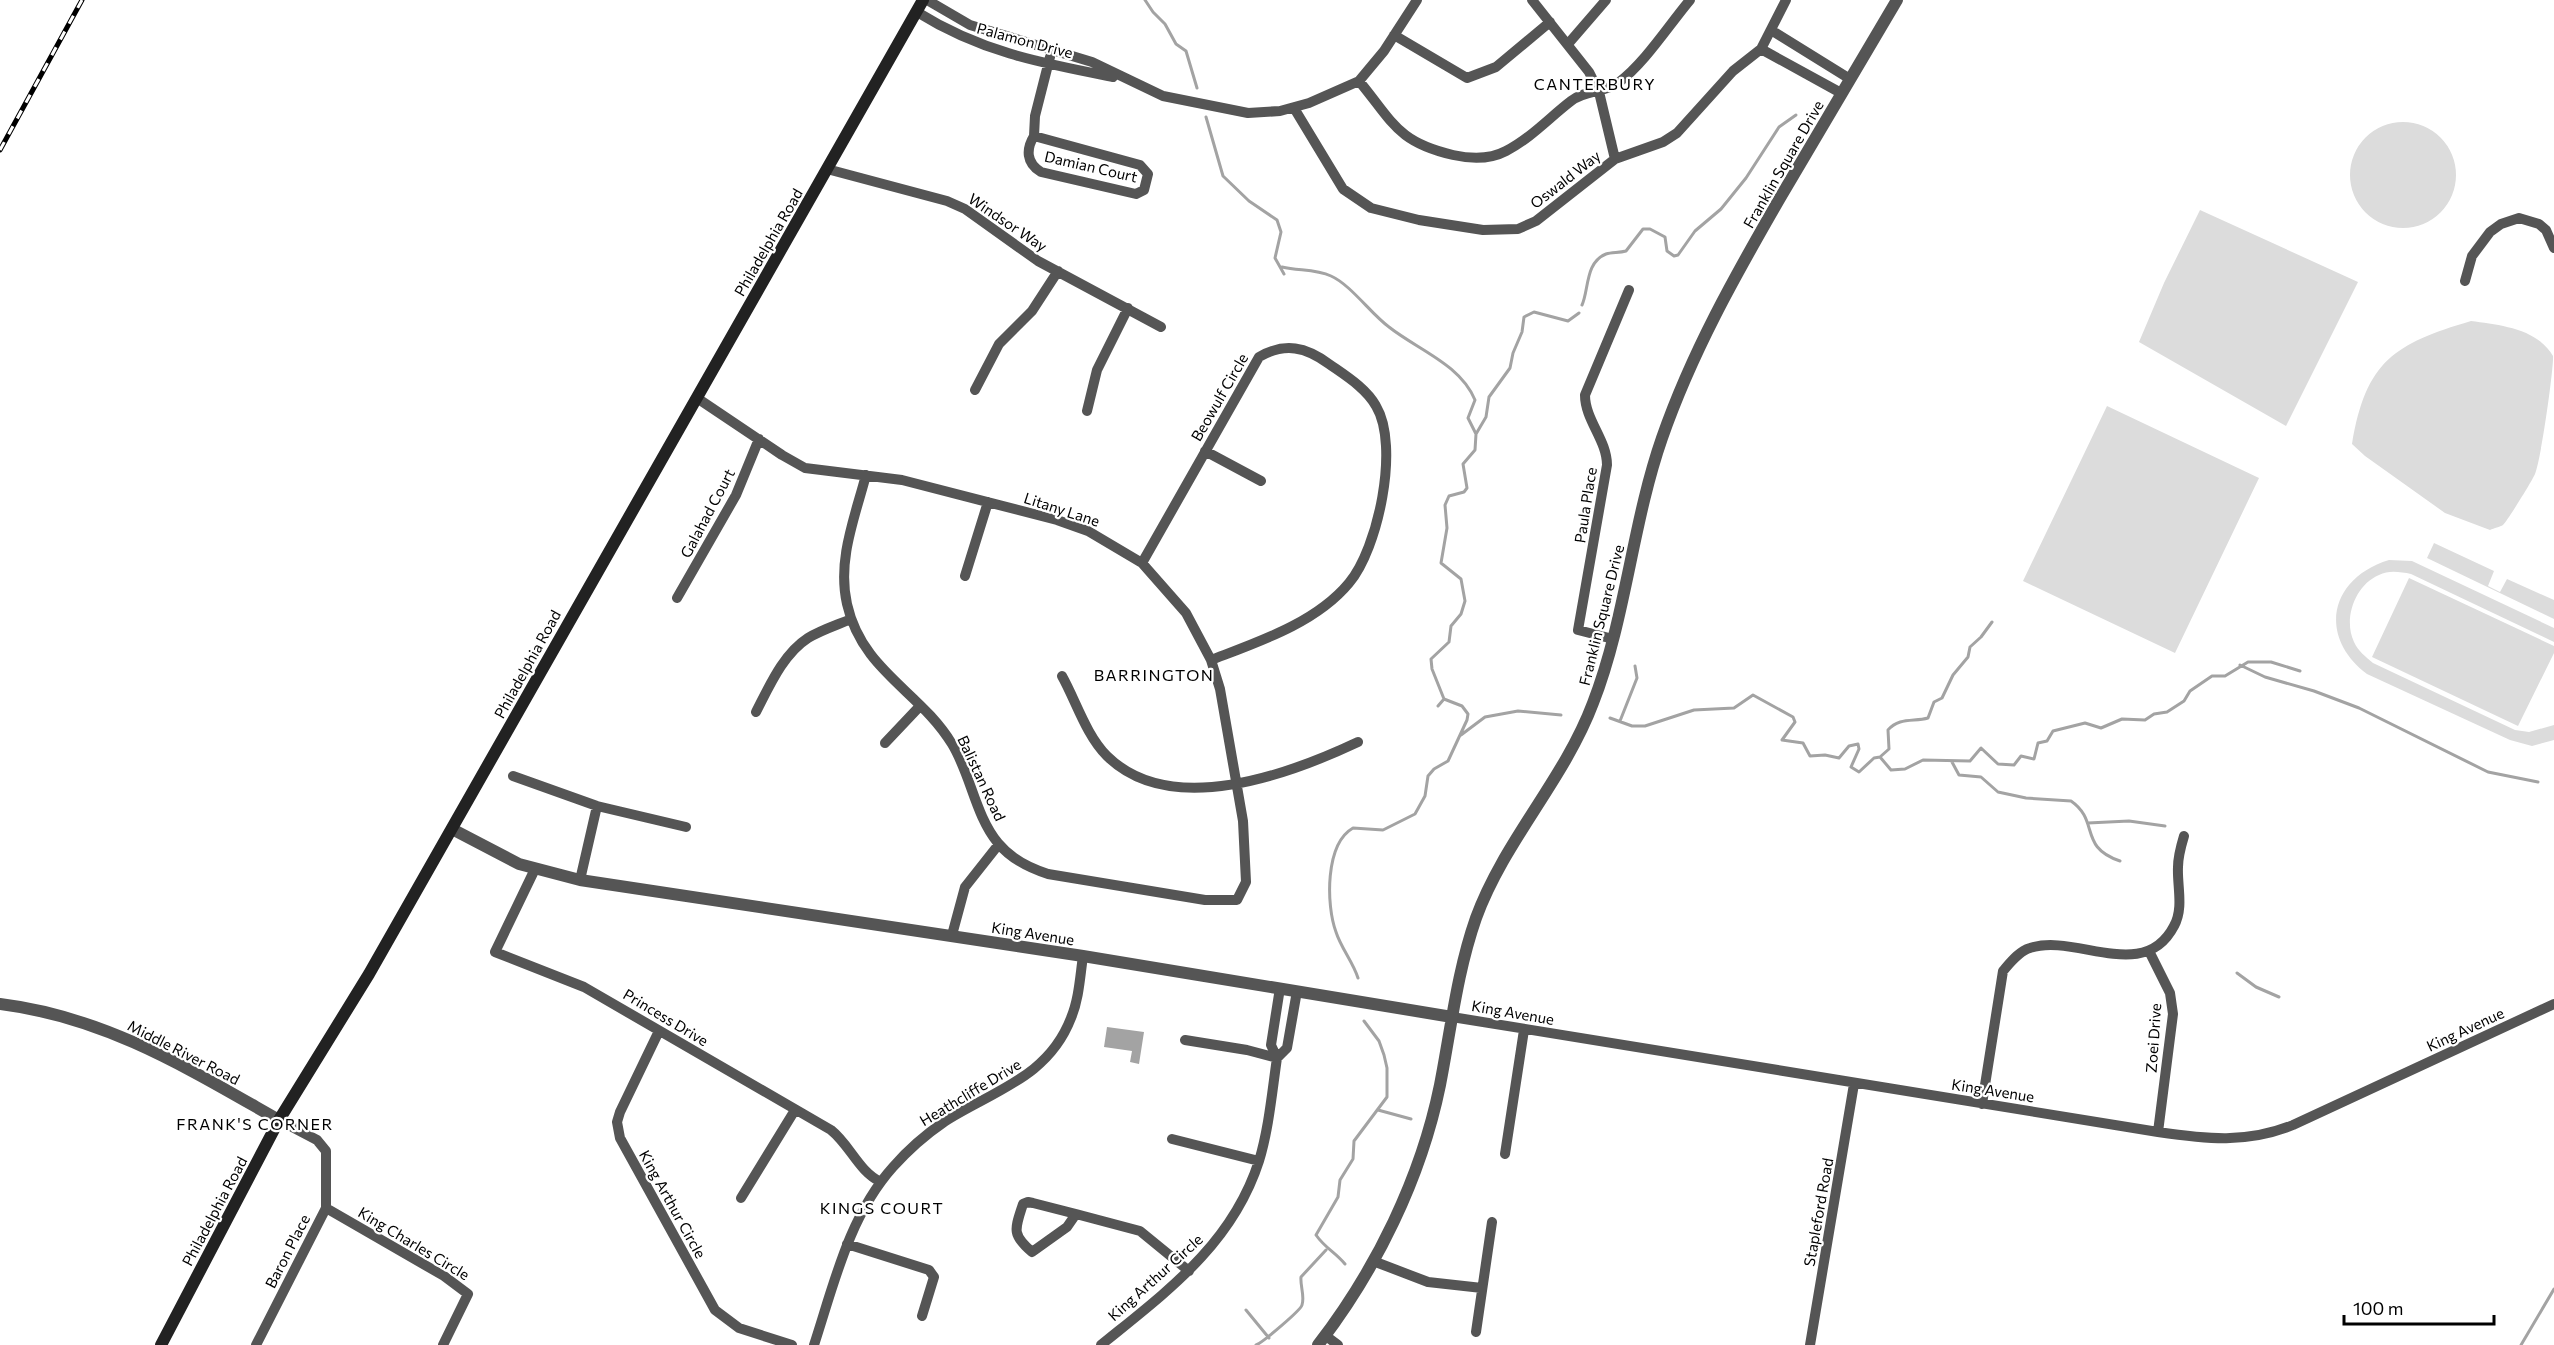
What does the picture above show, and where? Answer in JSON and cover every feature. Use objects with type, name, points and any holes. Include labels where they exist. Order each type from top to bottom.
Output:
[{"type":"main road","name":"Philadelphia Road","points":[[161,1345],[279,1120],[369,974],[925,0]]},
{"type":"street","name":"Palamon Drive","points":[[925,0],[970,25],[1092,62],[1163,96],[1231,111],[1264,113],[1294,108],[1359,81]]},
{"type":"street","points":[[1417,0],[1359,81],[1405,137],[1426,149],[1478,158],[1507,150],[1528,137],[1574,99],[1599,92],[1625,76],[1690,0]]},
{"type":"street","points":[[1532,0],[1589,72],[1599,92],[1615,159]]},
{"type":"street","points":[[1568,44],[1606,0]]},
{"type":"street","name":"Oswald Way","points":[[1294,108],[1333,176],[1353,197],[1385,213],[1450,225],[1508,231],[1528,226],[1615,159],[1663,142],[1677,132],[1733,71],[1761,49],[1786,0]]},
{"type":"street","name":"Franklin Square Drive","points":[[1322,1340],[1373,1262],[1405,1194],[1422,1149],[1440,1085],[1464,959],[1488,889],[1571,752],[1592,706],[1612,639],[1652,472],[1665,431],[1697,349],[1740,267],[1898,0]]},
{"type":"street","name":"Palamon Drive","points":[[917,12],[947,31],[975,44],[1048,64],[1131,81]]},
{"type":"street","points":[[1394,35],[1467,78],[1496,67],[1550,22]]},
{"type":"street","points":[[1771,30],[1850,78]]},
{"type":"street","points":[[1761,49],[1841,93]]},
{"type":"street","name":"Damian Court","points":[[1034,136],[1140,165],[1148,174],[1144,190],[1136,194],[1041,172],[1033,165],[1029,154],[1029,144],[1034,136],[1035,116],[1052,51]]},
{"type":"street","name":"Windsor Way","points":[[827,170],[947,201],[965,210],[1017,248],[1161,327]]},
{"type":"street","points":[[2465,282],[2472,256],[2490,232],[2501,224],[2519,218],[2550,227],[2554,248]]},
{"type":"street","points":[[975,390],[999,344],[1032,310],[1058,272]]},
{"type":"street","name":"Paula Place","points":[[1612,639],[1578,630],[1607,465],[1605,451],[1588,411],[1585,396],[1629,290]]},
{"type":"street","points":[[1087,411],[1097,370],[1128,308]]},
{"type":"street","name":"Beowulf Circle","points":[[1142,563],[1258,357],[1270,350],[1286,347],[1300,347],[1314,352],[1358,385],[1376,406],[1386,430],[1387,444],[1376,528],[1361,568],[1348,585],[1324,605],[1284,630],[1211,660]]},
{"type":"street","name":"Litany Lane","points":[[697,398],[805,468],[902,480],[987,502],[1088,531],[1142,563],[1186,613],[1211,660],[1225,712],[1238,784],[1247,861],[1246,882],[1238,900]]},
{"type":"street","name":"Galahad Court","points":[[677,598],[736,495],[759,439]]},
{"type":"street","points":[[1205,451],[1261,481]]},
{"type":"street","name":"Balistan Road","points":[[866,475],[844,566],[845,591],[851,619],[860,641],[873,660],[920,706],[954,748],[985,821],[999,844],[1025,865],[1048,874],[1205,900],[1238,900]]},
{"type":"street","points":[[965,576],[987,502]]},
{"type":"street","points":[[756,712],[778,672],[798,645],[815,634],[851,619]]},
{"type":"street","points":[[1062,676],[1092,737],[1104,754],[1118,766],[1146,779],[1174,785],[1238,784],[1305,767],[1359,742]]},
{"type":"street","points":[[885,743],[920,706]]},
{"type":"street","points":[[513,776],[597,807],[686,828]]},
{"type":"street","points":[[580,880],[597,807]]},
{"type":"street","name":"King Avenue","points":[[452,829],[505,858],[535,869],[580,880],[952,935],[1854,1084],[2158,1132],[2230,1140],[2256,1137],[2281,1130],[2554,1004]]},
{"type":"street","points":[[1982,1104],[2002,971],[2016,956],[2030,948],[2052,946],[2128,955],[2149,951],[2174,927],[2180,911],[2178,865],[2184,836]]},
{"type":"street","points":[[952,935],[965,887],[999,844]]},
{"type":"street","name":"Princess Drive","points":[[535,869],[495,952],[584,987],[795,1110],[841,1138],[867,1173],[881,1182]]},
{"type":"street","name":"Zoei Drive","points":[[2149,951],[2170,993],[2173,1014],[2158,1132]]},
{"type":"street","name":"Heathcliffe Drive","points":[[814,1345],[847,1244],[860,1215],[881,1182],[907,1151],[926,1136],[958,1114],[1028,1076],[1048,1057],[1071,1019],[1083,956]]},
{"type":"street","name":"King Arthur Circle","points":[[1101,1345],[1189,1271],[1213,1246],[1236,1214],[1259,1161],[1277,1058],[1271,1045],[1280,988]]},
{"type":"street","name":"King Arthur Circle","points":[[1277,1058],[1287,1048],[1297,991]]},
{"type":"street","name":"Middle River Road","points":[[0,1004],[73,1019],[131,1040],[171,1059],[279,1120]]},
{"type":"street","points":[[1505,1154],[1524,1029]]},
{"type":"street","name":"King Arthur Circle","points":[[659,1031],[620,1112],[617,1122],[620,1138],[715,1310],[739,1328],[792,1345]]},
{"type":"street","points":[[1185,1040],[1247,1050],[1277,1058]]},
{"type":"street","name":"Stapleford Road","points":[[1810,1345],[1854,1084]]},
{"type":"street","points":[[741,1198],[795,1110]]},
{"type":"street","name":"Baron Place","points":[[256,1345],[326,1208],[326,1151],[317,1140],[279,1120]]},
{"type":"street","points":[[1172,1138],[1259,1161]]},
{"type":"street","points":[[1076,1214],[1067,1227],[1032,1252],[1016,1237],[1023,1204],[1028,1202],[1076,1214],[1140,1231],[1189,1271]]},
{"type":"street","name":"King Charles Circle","points":[[326,1208],[444,1276],[468,1294],[443,1345]]},
{"type":"street","points":[[1476,1332],[1492,1222]]},
{"type":"street","points":[[847,1244],[929,1270],[934,1277],[922,1316]]},
{"type":"street","points":[[1373,1262],[1428,1282],[1482,1288]]},
{"type":"street","points":[[1322,1340],[1338,1345]]},
{"type":"shaded area","points":[[2403,122],[2423,126],[2440,138],[2452,155],[2456,175],[2452,195],[2440,212],[2423,224],[2403,228],[2383,224],[2366,212],[2354,195],[2350,175],[2354,155],[2366,138],[2383,126]]},
{"type":"shaded area","points":[[2200,210],[2358,282],[2286,426],[2139,342],[2164,283]]},
{"type":"shaded area","points":[[2471,321],[2505,326],[2527,334],[2537,339],[2553,356],[2547,414],[2535,474],[2506,522],[2490,530],[2445,513],[2365,456],[2352,444],[2366,393],[2388,360],[2403,348],[2422,338]]},
{"type":"shaded area","points":[[2107,406],[2259,478],[2175,653],[2023,581]]},
{"type":"shaded area","points":[[2434,543],[2494,571],[2488,586],[2500,592],[2507,579],[2554,600],[2554,619],[2427,558]]},
{"type":"shaded area","points":[[2389,560],[2412,561],[2554,628],[2554,642],[2411,574],[2391,572],[2383,573],[2363,586],[2353,604],[2351,633],[2360,651],[2373,663],[2515,730],[2529,732],[2554,725],[2554,740],[2532,746],[2510,740],[2367,674],[2351,659],[2341,643],[2336,626],[2337,610],[2343,594],[2354,580],[2369,569]]},
{"type":"shaded area","points":[[2409,578],[2554,646],[2554,653],[2518,726],[2372,657]]},
{"type":"shaded area","points":[[1107,1027],[1144,1032],[1139,1064],[1130,1062],[1132,1051],[1104,1047]]},
{"type":"waterway","points":[[1145,0],[1165,24],[1176,44],[1186,51],[1197,88]]},
{"type":"waterway","points":[[1582,305],[1594,263],[1606,254],[1626,251],[1643,229],[1650,229],[1665,237],[1667,251],[1674,256],[1678,255],[1695,231],[1721,209],[1746,178],[1779,127],[1796,115]]},
{"type":"waterway","points":[[1206,117],[1223,176],[1249,201],[1277,220],[1281,232],[1275,258],[1284,274]]},
{"type":"waterway","points":[[1282,267],[1319,272],[1338,280],[1389,327],[1449,367],[1468,387],[1475,400],[1468,418],[1476,434],[1475,450],[1463,464],[1467,488],[1464,492],[1449,496],[1445,505],[1447,528],[1441,563],[1461,579],[1465,601],[1461,614],[1451,626],[1449,642],[1431,659],[1432,669],[1444,699]]},
{"type":"waterway","points":[[1476,434],[1486,417],[1489,397],[1510,368],[1513,353],[1522,332],[1524,317],[1534,312],[1568,321],[1579,313]]},
{"type":"waterway","points":[[1610,718],[1632,726],[1645,726],[1694,710],[1734,708],[1753,695],[1793,717],[1795,722],[1782,740],[1803,743],[1810,756],[1825,755],[1839,758],[1849,746],[1858,744],[1859,749],[1851,767],[1859,772],[1874,758],[1880,757],[1889,749],[1888,730],[1892,726],[1897,723],[1928,718],[1934,702],[1942,698],[1953,675],[1968,657],[1970,647],[1992,622]]},
{"type":"waterway","points":[[1880,757],[1891,770],[1905,769],[1923,760],[1970,761],[1981,748],[1998,764],[2014,765],[2021,756],[2034,759],[2038,743],[2047,741],[2053,731],[2085,723],[2101,728],[2122,719],[2145,720],[2154,714],[2167,712],[2184,701],[2190,691],[2212,676],[2225,676],[2248,662],[2271,662],[2300,671]]},
{"type":"waterway","points":[[2240,665],[2265,677],[2314,691],[2359,708],[2488,772],[2538,782]]},
{"type":"waterway","points":[[1620,721],[1637,678],[1635,666]]},
{"type":"waterway","points":[[1438,706],[1444,699]]},
{"type":"waterway","points":[[1358,978],[1338,938],[1330,907],[1330,876],[1337,847],[1353,828],[1383,830],[1415,814],[1425,796],[1428,776],[1434,769],[1448,761],[1467,720],[1468,714],[1462,706],[1444,699]]},
{"type":"waterway","points":[[1461,735],[1485,717],[1518,711],[1561,715]]},
{"type":"waterway","points":[[1952,762],[1959,775],[1981,777],[1998,792],[2026,798],[2071,801],[2085,817],[2099,849],[2120,861]]},
{"type":"waterway","points":[[2088,823],[2129,821],[2165,826]]},
{"type":"waterway","points":[[2237,973],[2256,987],[2279,997]]},
{"type":"waterway","points":[[1345,1264],[1316,1235],[1338,1197],[1340,1180],[1353,1159],[1354,1141],[1387,1097],[1387,1068],[1384,1055],[1379,1041],[1364,1021]]},
{"type":"waterway","points":[[1378,1110],[1411,1119]]},
{"type":"waterway","points":[[1256,1345],[1266,1339],[1300,1308],[1303,1298],[1301,1277],[1326,1250]]},
{"type":"waterway","points":[[2521,1345],[2554,1289]]},
{"type":"waterway","points":[[1246,1310],[1269,1338]]},
{"type":"railway","points":[[0,150],[82,0]]},
{"type":"district","name":"CANTERBURY","points":[[1595,83]]},
{"type":"district","name":"BARRINGTON","points":[[1154,674]]},
{"type":"district","name":"FRANK'S CORNER","points":[[255,1123]]},
{"type":"district","name":"KINGS COURT","points":[[882,1207]]}]
